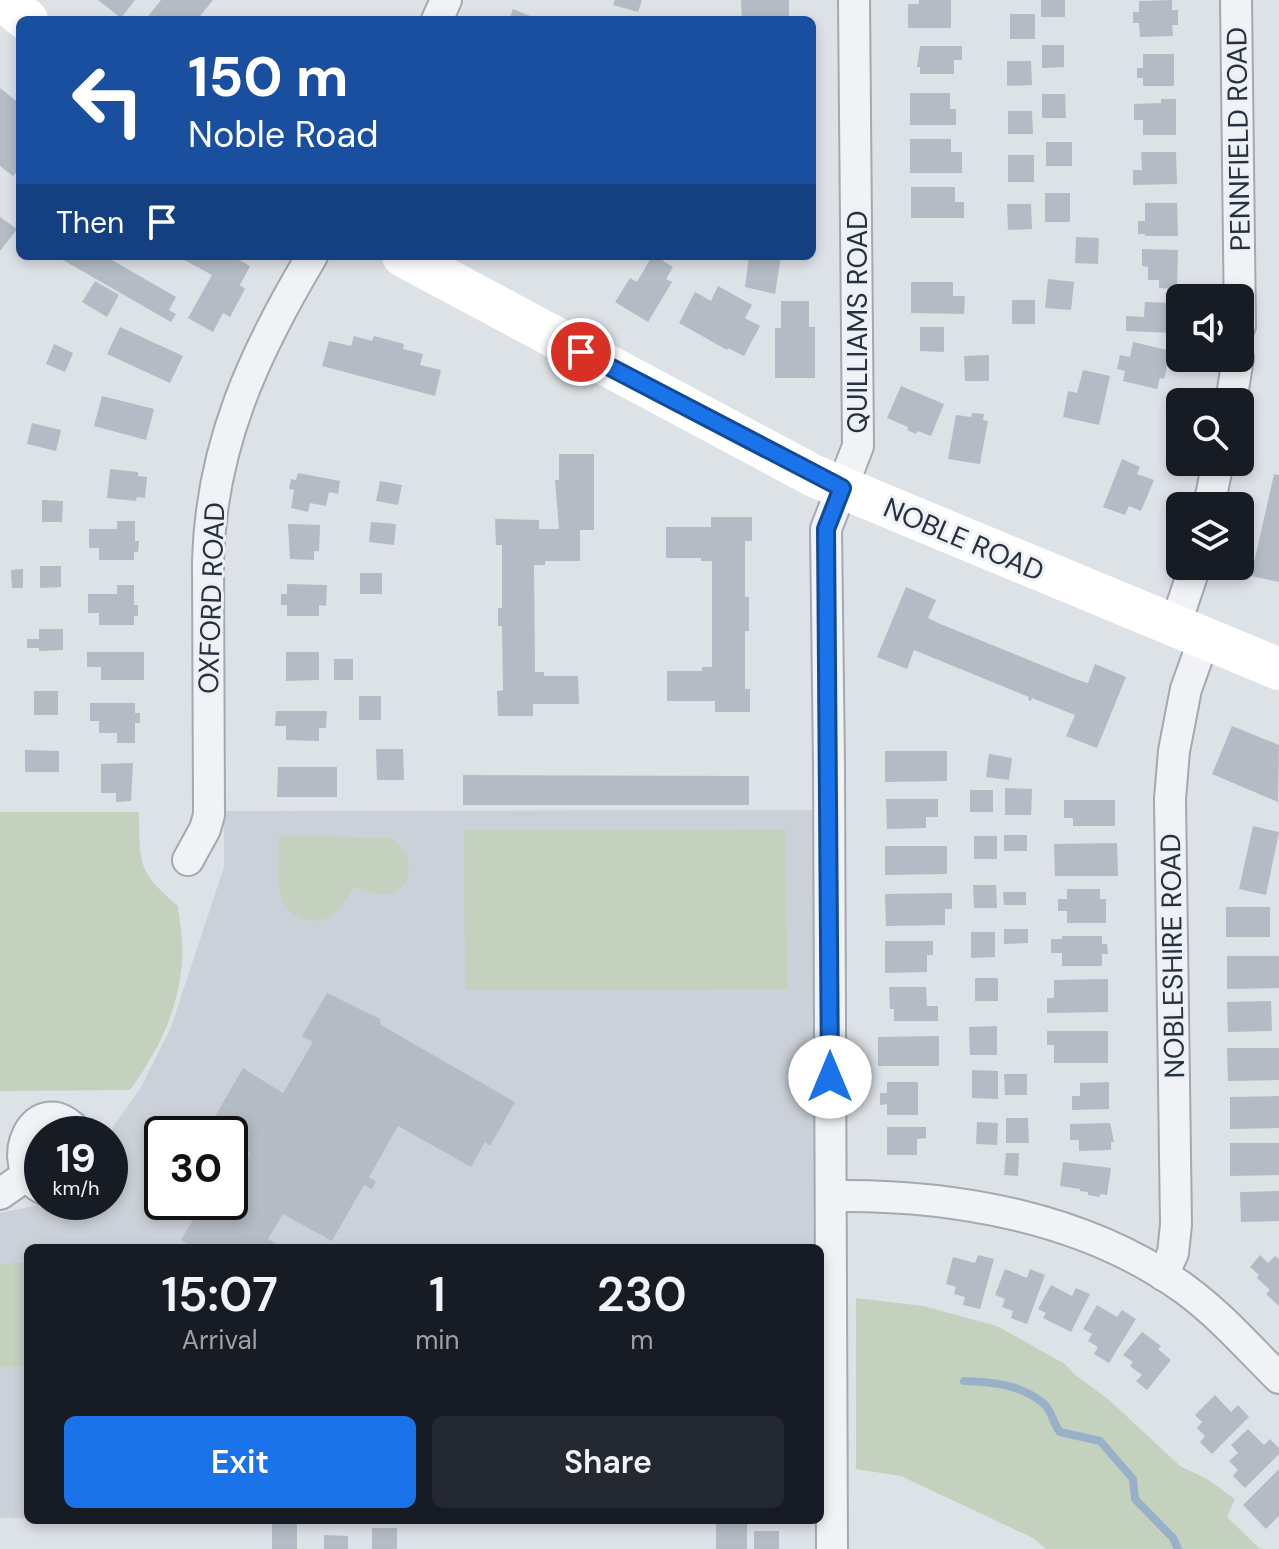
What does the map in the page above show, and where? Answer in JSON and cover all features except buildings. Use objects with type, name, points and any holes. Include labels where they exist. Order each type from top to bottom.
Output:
[{"type":"main road","points":[[2,0],[22,16]]},
{"type":"main road","name":"NOBLE ROAD","points":[[410,260],[842,488],[1279,669]]},
{"type":"street","name":"QUILLIAMS ROAD","points":[[832,1549],[826,529],[858,446],[854,0]]},
{"type":"street","name":"PENNFIELD ROAD","points":[[1236,0],[1239,284]]},
{"type":"street","name":"OXFORD ROAD","points":[[188,860],[209,815],[208,561],[217,471],[242,392],[310,260]]},
{"type":"street","points":[[1189,632],[1194,580]]},
{"type":"street","name":"NOBLESHIRE ROAD","points":[[1163,1275],[1173,1253],[1176,1225],[1171,786],[1176,735],[1186,689],[1189,632]]},
{"type":"street","points":[[22,1187],[13,1156],[14,1144],[24,1129]]},
{"type":"street","points":[[831,1196],[949,1201],[1010,1213],[1078,1235],[1163,1275],[1217,1316],[1279,1378]]},
{"type":"shaded area","points":[[815,810],[816,1244],[24,1244],[24,1518],[0,1518],[0,1213],[24,1208],[24,1220],[128,1220],[128,1116],[121,1116],[140,1089],[171,1027],[224,867],[224,811]]},
{"type":"green space","points":[[0,812],[139,812],[141,855],[148,875],[178,906],[182,956],[180,981],[171,1015],[150,1060],[130,1090],[0,1091]]},
{"type":"green space","points":[[786,829],[787,989],[465,990],[464,830]]},
{"type":"green space","points":[[279,835],[393,838],[408,856],[406,880],[401,888],[386,894],[354,887],[341,907],[327,918],[319,921],[302,919],[288,909],[280,893]]},
{"type":"green space","points":[[24,1262],[24,1367],[0,1367],[0,1264]]},
{"type":"green space","points":[[856,1298],[923,1306],[997,1326],[1065,1364],[1180,1466],[1207,1479],[1235,1499],[1227,1517],[1260,1549],[1046,1549],[1033,1538],[901,1476],[856,1469]]},
{"type":"waterway","points":[[964,1381],[996,1383],[1026,1392],[1047,1407],[1060,1432],[1100,1441],[1133,1479],[1135,1499],[1173,1538],[1178,1549]]},
{"type":"route","points":[[581,352],[842,488],[826,529],[830,1077]]}]
